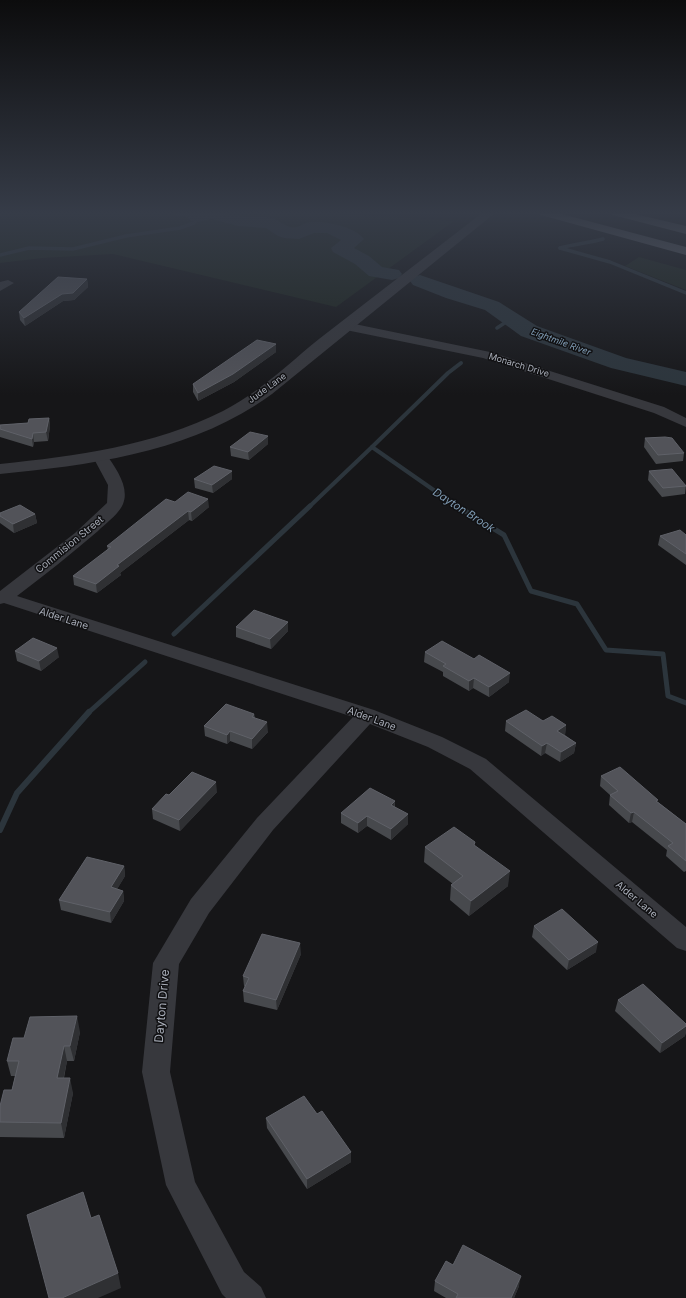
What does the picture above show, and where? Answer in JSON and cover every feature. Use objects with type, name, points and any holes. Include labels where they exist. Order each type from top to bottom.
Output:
[{"type":"street","name":"Jude Lane","points":[[0,469],[101,457],[164,440],[229,415],[267,390],[412,274]]},
{"type":"street","name":"Monarch Drive","points":[[345,326],[485,354],[528,366],[659,410],[686,423]]},
{"type":"street","name":"Commision Street","points":[[2,598],[95,525],[114,505],[117,486],[101,457]]},
{"type":"street","name":"Alder Lane","points":[[2,598],[367,715],[435,742],[478,764],[686,941]]},
{"type":"street","name":"Dayton Drive","points":[[250,1298],[233,1283],[181,1185],[156,1072],[166,963],[200,906],[265,824],[367,715]]},
{"type":"shaded area","points":[[195,274],[382,274],[336,307]]},
{"type":"shaded area","points":[[644,274],[686,274],[686,290]]},
{"type":"building","points":[[58,277],[87,279],[73,293],[62,294],[24,318],[19,312]]},
{"type":"building","points":[[257,340],[276,344],[233,374],[198,393],[193,384]]},
{"type":"building","points":[[49,418],[46,432],[33,433],[32,439],[0,429],[0,425],[28,423],[29,419]]},
{"type":"building","points":[[250,432],[268,436],[248,452],[230,447]]},
{"type":"building","points":[[645,438],[672,438],[684,453],[658,455]]},
{"type":"building","points":[[214,466],[232,471],[212,485],[194,479]]},
{"type":"building","points":[[672,469],[686,486],[663,488],[649,471]]},
{"type":"building","points":[[188,492],[208,499],[191,512],[188,511],[117,565],[119,566],[96,584],[73,576],[111,547],[107,546],[166,499],[175,502]]},
{"type":"building","points":[[20,505],[35,514],[13,524],[0,516],[0,513]]},
{"type":"building","points":[[680,530],[686,535],[686,554],[660,536]]},
{"type":"building","points":[[254,610],[288,622],[270,639],[236,627]]},
{"type":"building","points":[[33,638],[57,648],[39,661],[15,651]]},
{"type":"building","points":[[442,641],[474,659],[479,655],[510,673],[489,687],[474,678],[469,681],[443,666],[446,664],[425,652]]},
{"type":"building","points":[[226,704],[254,714],[252,717],[267,722],[252,739],[230,731],[227,735],[204,726]]},
{"type":"building","points":[[526,710],[543,721],[552,716],[566,725],[557,731],[576,743],[561,752],[547,743],[542,746],[506,721]]},
{"type":"building","points":[[620,767],[658,800],[656,801],[686,824],[686,861],[668,846],[673,843],[634,812],[631,813],[610,795],[618,791],[601,776]]},
{"type":"building","points":[[192,772],[216,782],[179,820],[152,809],[166,794],[169,795]]},
{"type":"building","points":[[370,788],[395,801],[391,805],[408,814],[391,829],[367,816],[358,823],[341,813]]},
{"type":"building","points":[[454,827],[475,842],[474,845],[510,871],[471,901],[451,885],[463,876],[425,847]]},
{"type":"building","points":[[87,857],[124,866],[111,887],[123,891],[110,912],[59,900]]},
{"type":"building","points":[[562,909],[598,942],[569,960],[534,926]]},
{"type":"building","points":[[262,934],[300,943],[276,1000],[243,991],[249,978],[243,976]]},
{"type":"building","points":[[643,984],[686,1024],[686,1026],[662,1043],[618,1000]]},
{"type":"building","points":[[77,1016],[70,1046],[64,1046],[57,1078],[70,1078],[61,1123],[0,1122],[0,1106],[4,1090],[12,1090],[19,1061],[7,1061],[13,1038],[24,1038],[30,1017]]},
{"type":"building","points":[[304,1096],[317,1114],[322,1111],[351,1152],[307,1179],[266,1118]]},
{"type":"building","points":[[83,1192],[91,1218],[99,1215],[118,1273],[62,1298],[49,1298],[27,1215]]},
{"type":"building","points":[[463,1245],[521,1276],[511,1298],[456,1298],[458,1294],[435,1281],[446,1261],[453,1265]]},
{"type":"waterway","points":[[638,274],[686,293]]},
{"type":"waterway","name":"Eightmile River","points":[[420,281],[453,294],[492,306],[529,331],[619,363],[686,379]]},
{"type":"waterway","name":"Dayton Brook","points":[[497,328],[512,318]]},
{"type":"waterway","name":"Dayton Brook","points":[[372,447],[448,373],[461,363]]},
{"type":"waterway","points":[[309,507],[372,447]]},
{"type":"waterway","name":"Dayton Brook","points":[[372,447],[458,507]]},
{"type":"waterway","points":[[174,634],[310,506]]},
{"type":"waterway","name":"Dayton Brook","points":[[457,506],[504,535],[531,591],[577,604],[606,650],[663,654],[668,696],[686,703]]},
{"type":"waterway","points":[[89,713],[145,662]]},
{"type":"waterway","points":[[0,830],[17,793],[89,713]]}]
